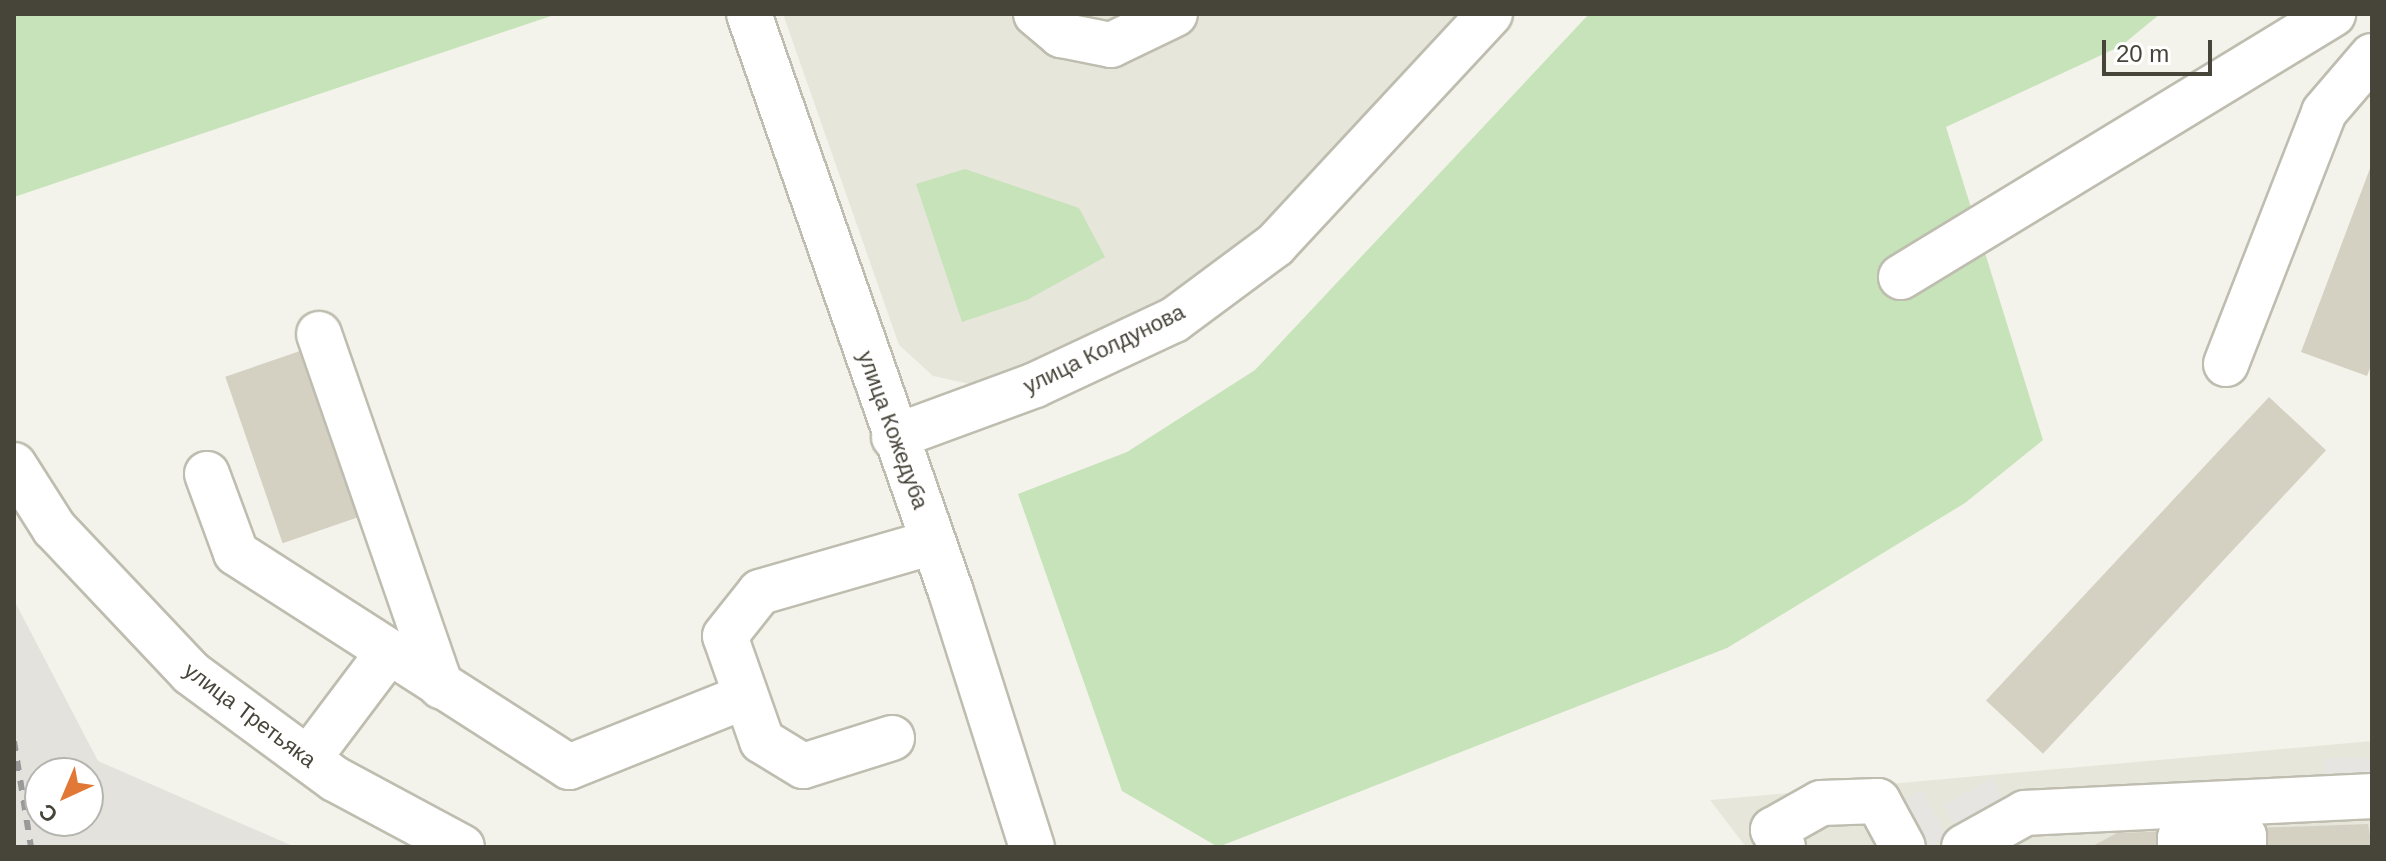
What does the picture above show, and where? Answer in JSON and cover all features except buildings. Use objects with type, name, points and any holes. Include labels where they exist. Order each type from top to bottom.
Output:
[{"type":"street","name":"улица Кожедуба","points":[[749,14],[933,542],[1032,847]]},
{"type":"street","points":[[1036,14],[1061,35],[1111,45],[1175,14]]},
{"type":"street","name":"улица Колдунова","points":[[894,437],[1035,385],[1174,320],[1275,245],[1490,14]]},
{"type":"street","points":[[1901,277],[2333,14]]},
{"type":"street","points":[[2226,364],[2324,112],[2372,56]]},
{"type":"street","points":[[319,334],[441,686]]},
{"type":"street","name":"улица Третьяка","points":[[14,465],[54,528],[191,673],[308,759],[462,847]]},
{"type":"street","points":[[207,474],[236,553],[569,767],[744,697]]},
{"type":"street","points":[[892,738],[803,766],[762,741],[725,636],[760,592],[933,542]]},
{"type":"street","points":[[308,759],[388,653]]},
{"type":"street","points":[[1964,847],[2025,813],[2372,796]]},
{"type":"street","points":[[1783,847],[1773,830],[1821,803],[1878,801],[1903,847]]},
{"type":"street","points":[[2180,847],[2180,838],[2244,836],[2244,847]]},
{"type":"shaded area","points":[[783,14],[1471,14],[1265,230],[1167,304],[979,386],[933,376],[899,345]]},
{"type":"shaded area","points":[[14,600],[96,757],[24,757],[24,837],[104,837],[104,764],[295,847],[14,847]]},
{"type":"shaded area","points":[[2372,741],[2372,847],[1746,847],[1710,800]]},
{"type":"shaded area","points":[[2325,758],[2372,758],[2372,787],[2325,787]]},
{"type":"shaded area","points":[[1992,779],[2006,805],[1958,831],[1943,805]]},
{"type":"shaded area","points":[[1922,790],[1948,837],[1930,847],[1920,847],[1897,804]]},
{"type":"green space","points":[[14,14],[557,14],[14,197]]},
{"type":"green space","points":[[1589,14],[2160,14],[2121,46],[1946,127],[2043,440],[1965,503],[1727,648],[1218,847],[1122,791],[1018,494],[1127,452],[1255,370]]},
{"type":"green space","points":[[965,169],[1079,208],[1105,257],[1027,300],[962,322],[916,184]]},
{"type":"railway","points":[[14,741],[31,847]]}]
